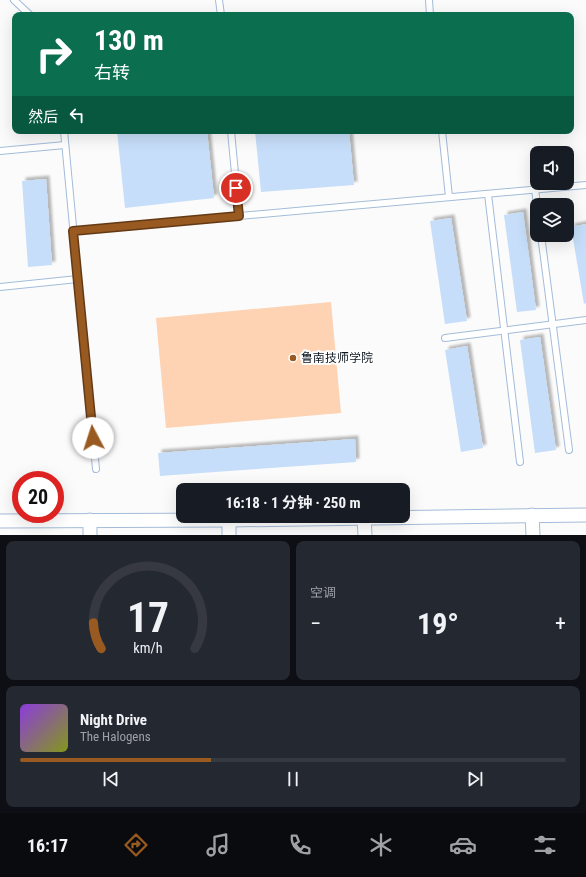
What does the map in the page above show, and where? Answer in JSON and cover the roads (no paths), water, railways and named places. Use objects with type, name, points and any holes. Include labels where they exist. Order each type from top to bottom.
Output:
[{"type":"street","points":[[532,515],[533,535]]},
{"type":"street","points":[[410,517],[586,515]]},
{"type":"street","points":[[90,520],[90,535]]},
{"type":"street","points":[[0,521],[176,520]]},
{"type":"street","points":[[228,523],[229,535]]},
{"type":"street","points":[[364,523],[365,535]]},
{"type":"lane","points":[[14,0],[27,12]]},
{"type":"lane","points":[[219,0],[221,12]]},
{"type":"lane","points":[[429,0],[430,12]]},
{"type":"lane","points":[[64,134],[96,469]]},
{"type":"lane","points":[[231,134],[239,216]]},
{"type":"lane","points":[[442,134],[449,197]]},
{"type":"lane","points":[[0,151],[65,145]]},
{"type":"lane","points":[[574,186],[586,185]]},
{"type":"lane","points":[[73,231],[535,190],[536,198]]},
{"type":"lane","points":[[488,194],[520,462]]},
{"type":"lane","points":[[542,242],[569,450]]},
{"type":"lane","points":[[0,286],[78,279]]},
{"type":"lane","points":[[445,338],[586,320]]},
{"type":"place","name":"鲁南技师学院","points":[[293,358]]}]
